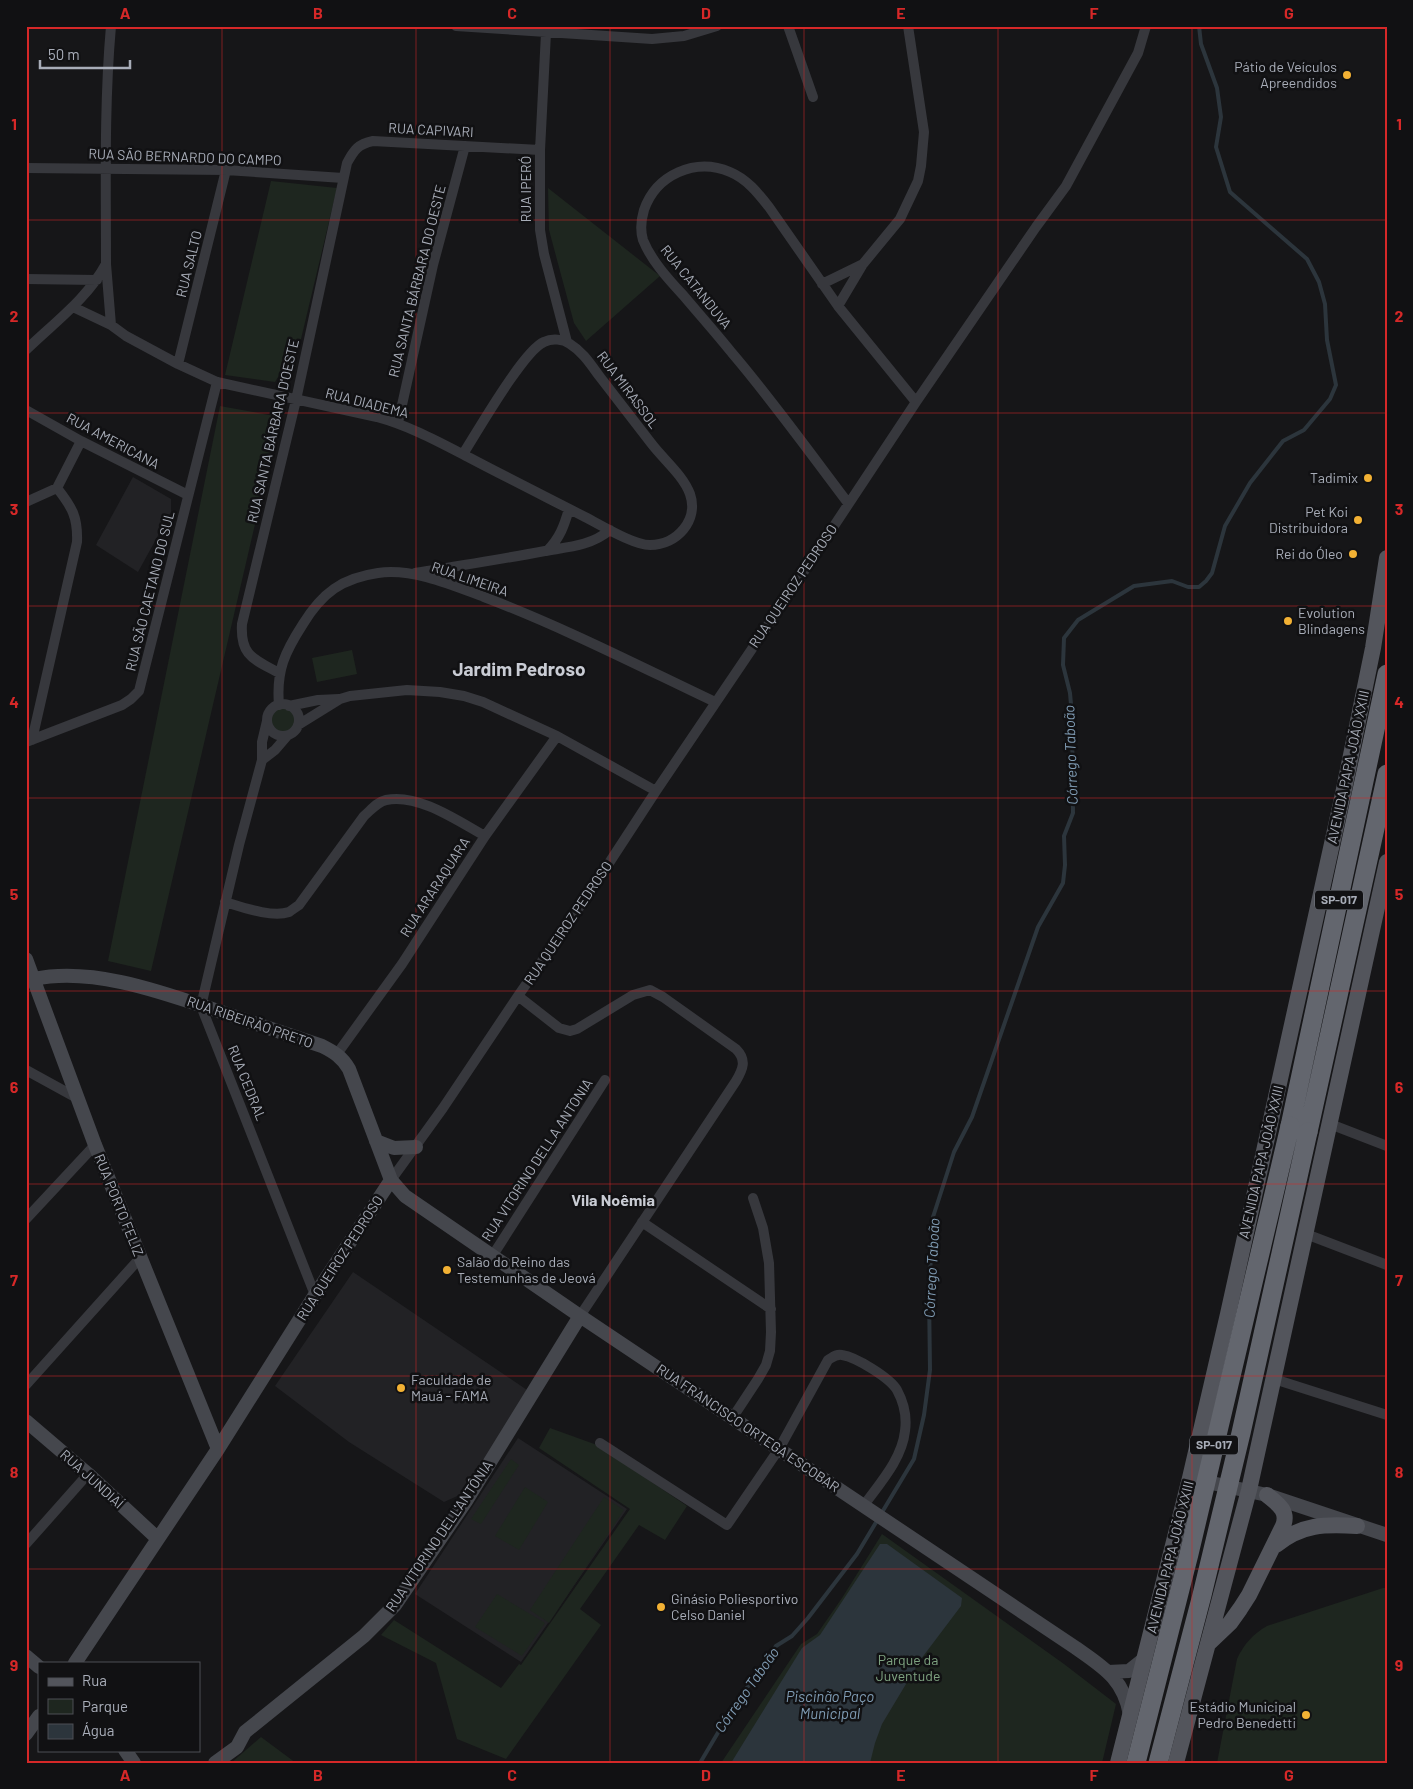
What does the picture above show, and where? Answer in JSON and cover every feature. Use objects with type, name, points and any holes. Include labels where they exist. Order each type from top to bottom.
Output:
[{"type":"highway","name":"AVENIDA PAPA JOÃO XXIII","points":[[1136,1763],[1189,1554],[1290,1126],[1387,674]]},
{"type":"highway","name":"SP-017","points":[[1158,1763],[1202,1596],[1239,1442],[1387,774]]},
{"type":"main road","name":"AVENIDA PAPA JOÃO XXIII","points":[[1118,1763],[1190,1478],[1228,1314],[1342,794],[1372,648],[1387,558]]},
{"type":"main road","points":[[1176,1763],[1249,1490],[1387,862]]},
{"type":"main road","points":[[1209,1643],[1230,1622],[1249,1595],[1283,1526],[1285,1518],[1281,1507],[1267,1495]]},
{"type":"main road","points":[[1272,1548],[1285,1537],[1317,1525],[1357,1526]]},
{"type":"street","points":[[111,325],[106,264],[106,168],[108,59],[112,26]]},
{"type":"street","points":[[456,26],[652,39],[684,36],[717,26]]},
{"type":"street","points":[[621,38],[626,26]]},
{"type":"street","points":[[788,26],[813,97]]},
{"type":"street","points":[[838,306],[863,264],[900,220],[914,190],[921,166],[924,132],[908,26]]},
{"type":"street","name":"RUA QUEIROZ PEDROSO","points":[[76,1662],[218,1449],[315,1295],[391,1180],[416,1147],[596,883],[916,402],[1030,235],[1066,186],[1138,53],[1146,26]]},
{"type":"street","name":"RUA IPERÓ","points":[[546,33],[540,150],[540,230],[544,254],[567,342]]},
{"type":"street","name":"RUA CAPIVARI","points":[[343,178],[357,147],[363,143],[373,141],[540,150]]},
{"type":"street","name":"RUA SANTA BÁRBARA DO OESTE","points":[[398,423],[433,265],[465,146]]},
{"type":"street","name":"RUA CATANDUVA","points":[[848,503],[733,354],[657,263],[643,240],[641,229],[642,216],[647,201],[656,188],[666,178],[676,172],[701,167],[729,171],[739,177],[757,192],[838,306],[916,402]]},
{"type":"street","name":"RUA SÃO BERNARDO DO CAMPO","points":[[26,168],[226,170],[343,178]]},
{"type":"street","name":"RUA SALTO","points":[[178,364],[226,170]]},
{"type":"street","name":"RUA SANTA BÁRBARA D'OESTE","points":[[279,673],[248,654],[243,646],[241,636],[242,624],[296,400],[343,178]]},
{"type":"street","points":[[26,350],[73,308],[97,280],[106,264]]},
{"type":"street","points":[[822,284],[863,264]]},
{"type":"street","points":[[26,279],[97,280]]},
{"type":"street","name":"RUA DIADEMA","points":[[73,308],[111,325],[126,336],[178,364],[217,382],[398,423],[415,430],[610,530]]},
{"type":"street","points":[[463,454],[533,349],[544,341],[567,342]]},
{"type":"street","name":"RUA MIRASSOL","points":[[567,342],[583,354],[684,482],[690,494],[691,518],[678,535],[670,540],[649,546],[610,530]]},
{"type":"street","name":"RUA SÃO CAETANO DO SUL","points":[[29,741],[122,705],[131,700],[139,691],[217,382]]},
{"type":"street","name":"RUA AMERICANA","points":[[26,410],[81,441],[188,495]]},
{"type":"street","points":[[26,502],[57,488],[81,441]]},
{"type":"street","points":[[29,741],[77,542],[78,527],[75,514],[57,488]]},
{"type":"street","points":[[547,551],[558,540],[563,531],[570,509]]},
{"type":"street","points":[[409,574],[574,547],[594,541],[610,530]]},
{"type":"street","name":"RUA LIMEIRA","points":[[284,705],[279,673],[289,646],[306,619],[330,590],[350,579],[380,573],[409,574],[457,587],[509,607],[576,636],[715,702]]},
{"type":"street","points":[[201,1006],[239,845],[262,760],[267,721],[271,710],[284,705],[406,690],[440,692],[464,696],[483,702],[557,736],[656,791]]},
{"type":"street","points":[[262,760],[275,750],[298,726],[340,699]]},
{"type":"street","points":[[284,705],[294,709],[298,715],[298,726]]},
{"type":"street","points":[[267,721],[273,734],[283,737],[287,736]]},
{"type":"street","name":"RUA ARARAQUARA","points":[[337,1054],[402,964],[485,836],[557,736]]},
{"type":"street","points":[[225,902],[258,912],[275,913],[287,912],[299,906],[364,816],[377,804],[386,800],[400,799],[418,802],[485,836]]},
{"type":"street","name":"RUA PORTO FELIZ","points":[[26,959],[30,981],[218,1449]]},
{"type":"street","name":"RUA RIBEIRÃO PRETO","points":[[30,981],[64,975],[95,978],[143,988],[322,1046],[337,1054]]},
{"type":"street","points":[[518,996],[559,1028],[570,1031],[577,1029],[633,995],[650,990],[663,997],[741,1054],[744,1062],[743,1069],[736,1081],[580,1316]]},
{"type":"street","name":"RUA CEDRAL","points":[[201,1006],[315,1295]]},
{"type":"street","points":[[337,1054],[344,1060],[349,1069],[391,1180]]},
{"type":"street","points":[[26,1070],[77,1098]]},
{"type":"street","name":"RUA VITORINO DELLA ANTONIA","points":[[492,1255],[605,1080]]},
{"type":"street","points":[[1330,1124],[1387,1146]]},
{"type":"street","points":[[376,1141],[394,1148],[416,1147]]},
{"type":"street","points":[[26,1220],[95,1145]]},
{"type":"street","name":"RUA FRANCISCO ORTEGA ESCOBAR","points":[[391,1180],[401,1192],[416,1204],[580,1316],[890,1522],[1108,1672],[1123,1690],[1130,1714]]},
{"type":"street","points":[[732,1417],[758,1379],[766,1365],[770,1351],[769,1263],[763,1228],[753,1198]]},
{"type":"street","points":[[642,1222],[771,1309]]},
{"type":"street","points":[[1306,1234],[1387,1265]]},
{"type":"street","points":[[26,1385],[140,1258]]},
{"type":"street","name":"RUA VITORINO DELL'ANTÔNIA","points":[[215,1763],[237,1747],[245,1732],[364,1636],[395,1605],[466,1501],[580,1316]]},
{"type":"street","points":[[600,1443],[727,1525],[779,1449],[828,1360],[835,1355],[841,1355],[852,1358],[883,1377],[896,1388],[906,1414],[905,1432],[900,1451],[869,1508]]},
{"type":"street","points":[[1274,1379],[1387,1415]]},
{"type":"street","name":"RUA JUNDIAÍ","points":[[26,1421],[88,1474],[157,1538]]},
{"type":"street","points":[[26,1544],[88,1474]]},
{"type":"street","points":[[1190,1478],[1267,1495],[1387,1535]]},
{"type":"street","points":[[26,1656],[38,1666]]},
{"type":"street","points":[[1108,1672],[1130,1671],[1144,1659]]},
{"type":"street","points":[[26,1734],[38,1717]]},
{"type":"street","points":[[126,1752],[134,1763]]},
{"type":"shaded area","points":[[133,477],[171,499],[171,512],[138,572],[96,545]]},
{"type":"shaded area","name":"Faculdade de Mauá - FAMA","points":[[353,1272],[527,1390],[464,1493],[444,1502],[349,1442],[275,1386]]},
{"type":"shaded area","points":[[518,1438],[627,1509],[521,1662],[415,1594]]},
{"type":"green space","points":[[271,181],[337,188],[301,339],[275,382],[225,375]]},
{"type":"green space","points":[[548,188],[660,276],[586,341],[574,323],[549,230]]},
{"type":"green space","points":[[220,406],[280,417],[151,971],[108,961]]},
{"type":"green space","points":[[352,650],[357,674],[317,682],[312,658]]},
{"type":"green space","points":[[283,707],[293,711],[297,721],[293,731],[283,735],[273,731],[269,721],[273,711]]},
{"type":"green space","points":[[550,1428],[597,1445],[687,1506],[665,1540],[639,1525],[580,1609],[601,1625],[506,1759],[457,1739],[436,1663],[381,1635],[394,1620],[501,1688],[519,1664],[521,1665],[630,1509],[539,1448]]},
{"type":"green space","points":[[511,1459],[519,1465],[481,1524],[471,1519]]},
{"type":"green space","points":[[525,1487],[548,1502],[519,1550],[495,1536]]},
{"type":"green space","points":[[604,1497],[624,1510],[549,1623],[530,1610]]},
{"type":"green space","name":"Parque da Juventude","points":[[882,1534],[1064,1664],[1116,1704],[1102,1763],[721,1763],[801,1644],[817,1634]]},
{"type":"green space","name":"Estádio Municipal Pedro Benedetti","points":[[1387,1588],[1387,1763],[1217,1763],[1237,1659],[1249,1640],[1267,1626]]},
{"type":"green space","points":[[497,1594],[545,1623],[522,1656],[475,1627]]},
{"type":"green space","points":[[261,1737],[296,1763],[231,1763]]},
{"type":"water","name":"Piscinão Paço Municipal","points":[[880,1544],[887,1544],[962,1598],[961,1606],[921,1659],[882,1724],[870,1763],[731,1763],[802,1648],[820,1635]]},
{"type":"waterway","name":"Córrego Taboão","points":[[700,1763],[732,1709],[776,1646],[792,1636],[808,1618],[857,1554],[914,1459],[924,1415],[930,1370],[929,1293],[933,1217],[954,1152],[972,1117],[1038,927],[1063,883],[1065,865],[1064,836],[1073,813],[1072,716],[1070,693],[1063,665],[1064,638],[1078,620],[1134,586],[1172,581],[1188,587],[1199,587],[1206,581],[1212,573],[1225,526],[1250,483],[1283,441],[1304,430],[1330,399],[1336,385],[1327,340],[1325,304],[1319,282],[1307,259],[1230,192],[1216,147],[1221,117],[1217,88],[1201,44],[1199,26]]},
{"type":"place","name":"Pátio de Veículos Apreendidos","points":[[1347,75]]},
{"type":"place","name":"Tadimix","points":[[1368,478]]},
{"type":"place","name":"Pet Koi Distribuidora","points":[[1358,520]]},
{"type":"place","name":"Rei do Óleo","points":[[1353,554]]},
{"type":"place","name":"Evolution Blindagens","points":[[1288,621]]},
{"type":"place","name":"Salão do Reino das Testemunhas de Jeová","points":[[447,1270]]},
{"type":"place","name":"Faculdade de Mauá - FAMA","points":[[401,1388]]},
{"type":"place","name":"Ginásio Poliesportivo Celso Daniel","points":[[661,1607]]},
{"type":"place","name":"Estádio Municipal Pedro Benedetti","points":[[1306,1715]]},
{"type":"district","name":"Jardim Pedroso","points":[[519,669]]},
{"type":"district","name":"Vila Noêmia","points":[[613,1200]]}]
